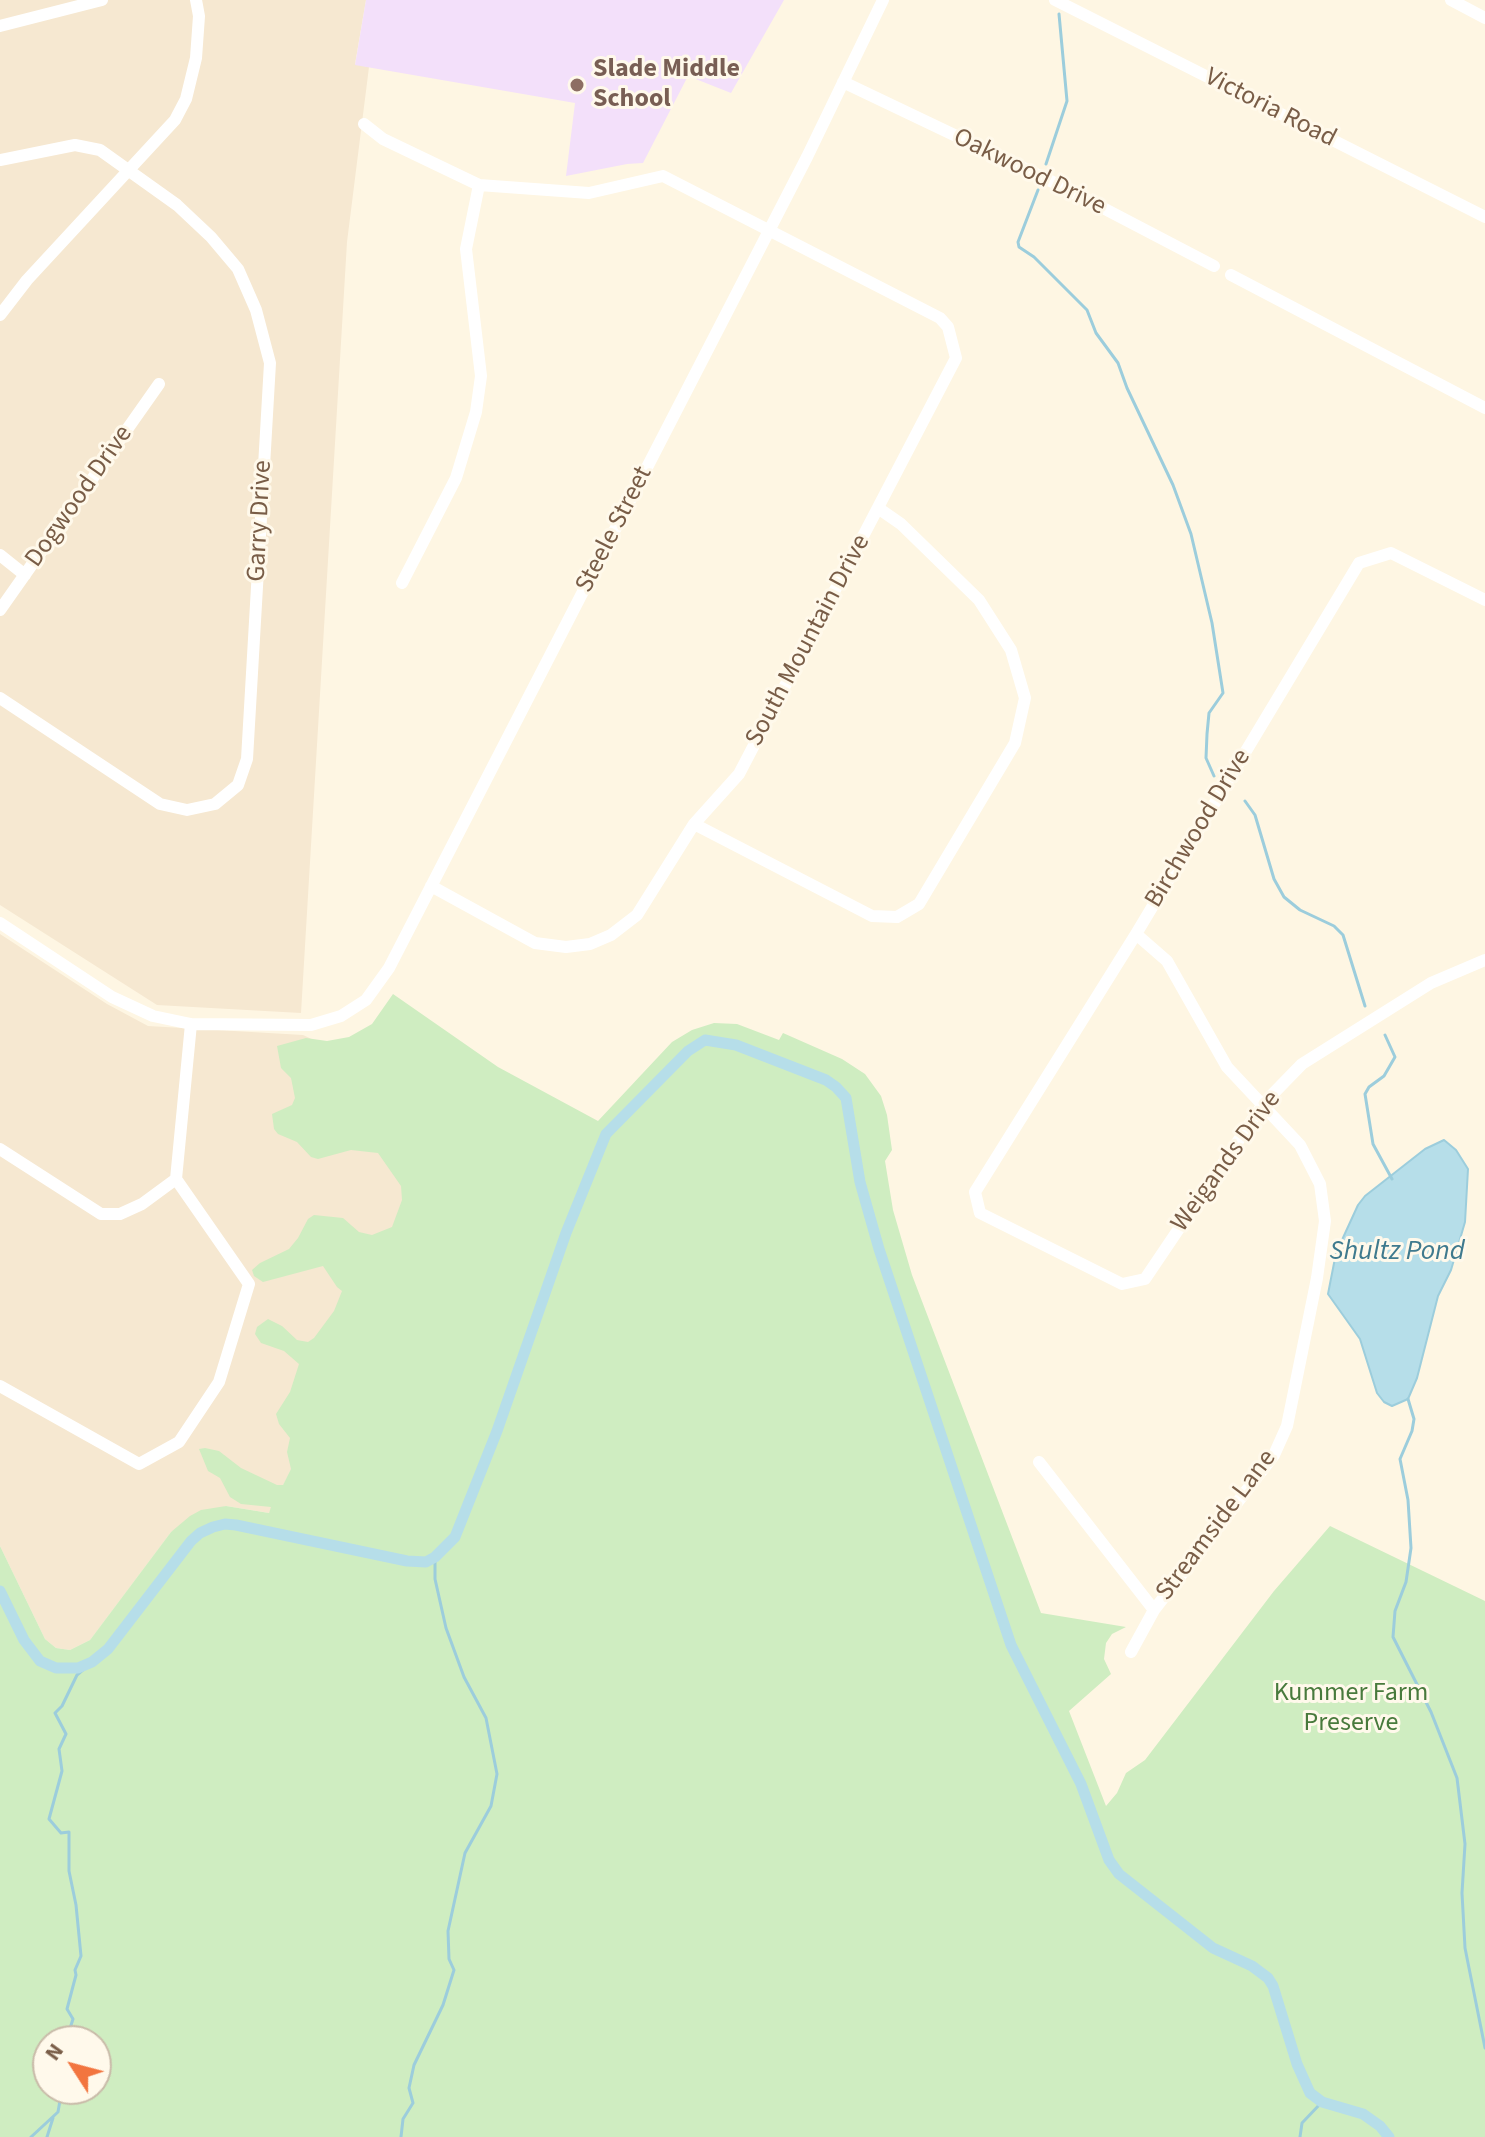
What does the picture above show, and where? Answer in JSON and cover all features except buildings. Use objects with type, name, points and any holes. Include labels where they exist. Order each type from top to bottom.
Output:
[{"type":"street","points":[[0,26],[102,0]]},
{"type":"street","points":[[0,315],[27,280],[175,120],[186,99],[196,58],[199,16],[196,0]]},
{"type":"street","name":"Steele Street","points":[[0,923],[112,997],[153,1016],[191,1024],[311,1025],[353,1010],[374,991],[389,968],[769,231],[883,0]]},
{"type":"street","name":"Victoria Road","points":[[1055,0],[1485,217]]},
{"type":"street","points":[[1451,0],[1485,18]]},
{"type":"street","name":"Oakwood Drive","points":[[843,82],[1059,185],[1214,266]]},
{"type":"street","points":[[364,124],[383,139],[479,185],[466,249],[481,376],[476,412],[456,478],[402,583]]},
{"type":"street","name":"Garry Drive","points":[[0,160],[75,145],[100,150],[177,205],[211,237],[238,269],[256,310],[270,363],[247,759],[238,785],[215,804],[187,810],[160,804],[0,698]]},
{"type":"street","name":"South Mountain Drive","points":[[431,886],[535,943],[566,947],[590,944],[611,935],[637,915],[694,824],[739,774],[956,358],[948,327],[940,318],[663,176],[589,193],[479,185]]},
{"type":"street","points":[[1231,275],[1485,408]]},
{"type":"street","name":"Dogwood Drive","points":[[0,610],[159,384]]},
{"type":"street","points":[[694,824],[872,916],[897,917],[919,904],[1015,743],[1025,698],[1011,650],[979,600],[901,524],[878,508]]},
{"type":"street","name":"Birchwood Drive","points":[[1145,1279],[1122,1284],[980,1213],[975,1192],[1136,934],[1359,563],[1391,553],[1485,600]]},
{"type":"street","points":[[0,555],[25,575]]},
{"type":"street","name":"Streamside Lane","points":[[1131,1652],[1154,1610],[1274,1455],[1287,1426],[1324,1237],[1324,1204],[1320,1184],[1300,1145],[1227,1067],[1167,961],[1136,934]]},
{"type":"street","name":"Weigands Drive","points":[[1145,1279],[1263,1104],[1316,1054],[1439,979],[1485,960]]},
{"type":"street","points":[[0,1386],[139,1464],[179,1442],[219,1382],[249,1284],[176,1179],[191,1024]]},
{"type":"street","points":[[0,1149],[101,1214],[120,1214],[142,1204],[176,1179]]},
{"type":"street","points":[[1039,1462],[1154,1610]]},
{"type":"shaded area","points":[[0,0],[366,0],[355,64],[369,67],[347,242],[301,1013],[157,1005],[0,905]]},
{"type":"shaded area","name":"Slade Middle School","points":[[366,0],[784,0],[731,93],[688,76],[643,163],[566,176],[575,103],[355,65]]},
{"type":"shaded area","points":[[0,934],[107,1004],[148,1026],[303,1035],[318,1042],[458,1141],[269,1513],[226,1506],[171,1532],[90,1640],[70,1650],[56,1648],[45,1639],[0,1546]]},
{"type":"green space","name":"Kummer Farm Preserve","points":[[393,994],[498,1067],[598,1121],[672,1042],[692,1030],[714,1023],[737,1024],[779,1040],[783,1033],[842,1059],[865,1074],[881,1096],[887,1115],[892,1150],[885,1161],[893,1210],[912,1275],[1041,1613],[1126,1627],[1112,1634],[1106,1643],[1104,1659],[1111,1674],[1069,1711],[1106,1806],[1117,1793],[1126,1773],[1145,1760],[1274,1591],[1330,1526],[1485,1601],[1485,2137],[0,2137],[0,1546],[45,1639],[56,1648],[70,1650],[90,1640],[171,1532],[190,1516],[201,1510],[226,1506],[269,1513],[271,1507],[241,1504],[230,1497],[220,1478],[208,1471],[199,1449],[219,1451],[241,1468],[283,1485],[291,1469],[287,1452],[290,1438],[279,1424],[276,1414],[290,1392],[299,1364],[284,1351],[261,1343],[255,1334],[257,1327],[268,1319],[282,1326],[297,1340],[308,1342],[334,1311],[342,1291],[323,1266],[263,1282],[254,1276],[252,1270],[289,1249],[308,1219],[314,1215],[343,1218],[359,1232],[372,1235],[392,1227],[402,1200],[401,1186],[378,1153],[351,1150],[318,1159],[274,1129],[272,1114],[292,1105],[295,1098],[291,1078],[281,1068],[277,1046],[306,1038],[327,1041],[349,1037],[372,1024]]},
{"type":"water","name":"Shultz Pond","points":[[1444,1140],[1456,1150],[1468,1169],[1465,1222],[1451,1270],[1438,1296],[1417,1378],[1408,1399],[1392,1406],[1377,1393],[1360,1339],[1328,1294],[1336,1253],[1365,1196],[1425,1149]]},
{"type":"waterway","points":[[1046,164],[1067,101],[1059,14]]},
{"type":"waterway","points":[[1038,190],[1018,242],[1019,247],[1034,257],[1087,310],[1096,333],[1118,363],[1173,485],[1191,534],[1212,623],[1223,693],[1209,713],[1206,758],[1214,776]]},
{"type":"waterway","points":[[1245,801],[1255,815],[1274,879],[1284,897],[1300,910],[1334,926],[1343,935],[1365,1006]]},
{"type":"waterway","points":[[1385,1035],[1395,1057],[1384,1076],[1365,1094],[1373,1144],[1392,1179]]},
{"type":"waterway","points":[[0,1591],[24,1640],[40,1661],[56,1668],[78,1668],[92,1662],[108,1649],[191,1541],[213,1527],[236,1525],[407,1561],[426,1562],[435,1557],[455,1537],[497,1431],[566,1233],[606,1134],[688,1051],[705,1040],[736,1045],[826,1080],[846,1098],[860,1182],[879,1249],[1011,1645],[1081,1784],[1109,1860],[1119,1874],[1213,1948],[1252,1966],[1268,1978],[1310,2093],[1322,2102],[1363,2114],[1389,2137]]},
{"type":"waterway","points":[[1408,1399],[1414,1419],[1400,1459],[1408,1500],[1411,1548],[1406,1582],[1395,1611],[1393,1637],[1431,1712],[1457,1778],[1465,1844],[1462,1893],[1465,1948],[1485,2048]]},
{"type":"waterway","points":[[401,2137],[403,2119],[413,2103],[409,2088],[414,2065],[443,2005],[454,1970],[449,1959],[448,1931],[465,1853],[491,1806],[497,1774],[486,1718],[464,1677],[446,1628],[435,1579],[435,1557]]},
{"type":"waterway","points":[[71,2025],[73,2019],[67,2009],[81,1956],[69,1871],[69,1832],[61,1833],[49,1819],[62,1771],[59,1749],[66,1734],[55,1713],[62,1706],[77,1675],[92,1662]]},
{"type":"waterway","points":[[1300,2137],[1302,2123],[1322,2102]]},
{"type":"waterway","points":[[31,2137],[58,2112],[59,2105]]},
{"type":"waterway","points":[[47,2137],[53,2118]]},
{"type":"place","name":"Slade Middle School","points":[[577,85]]}]
